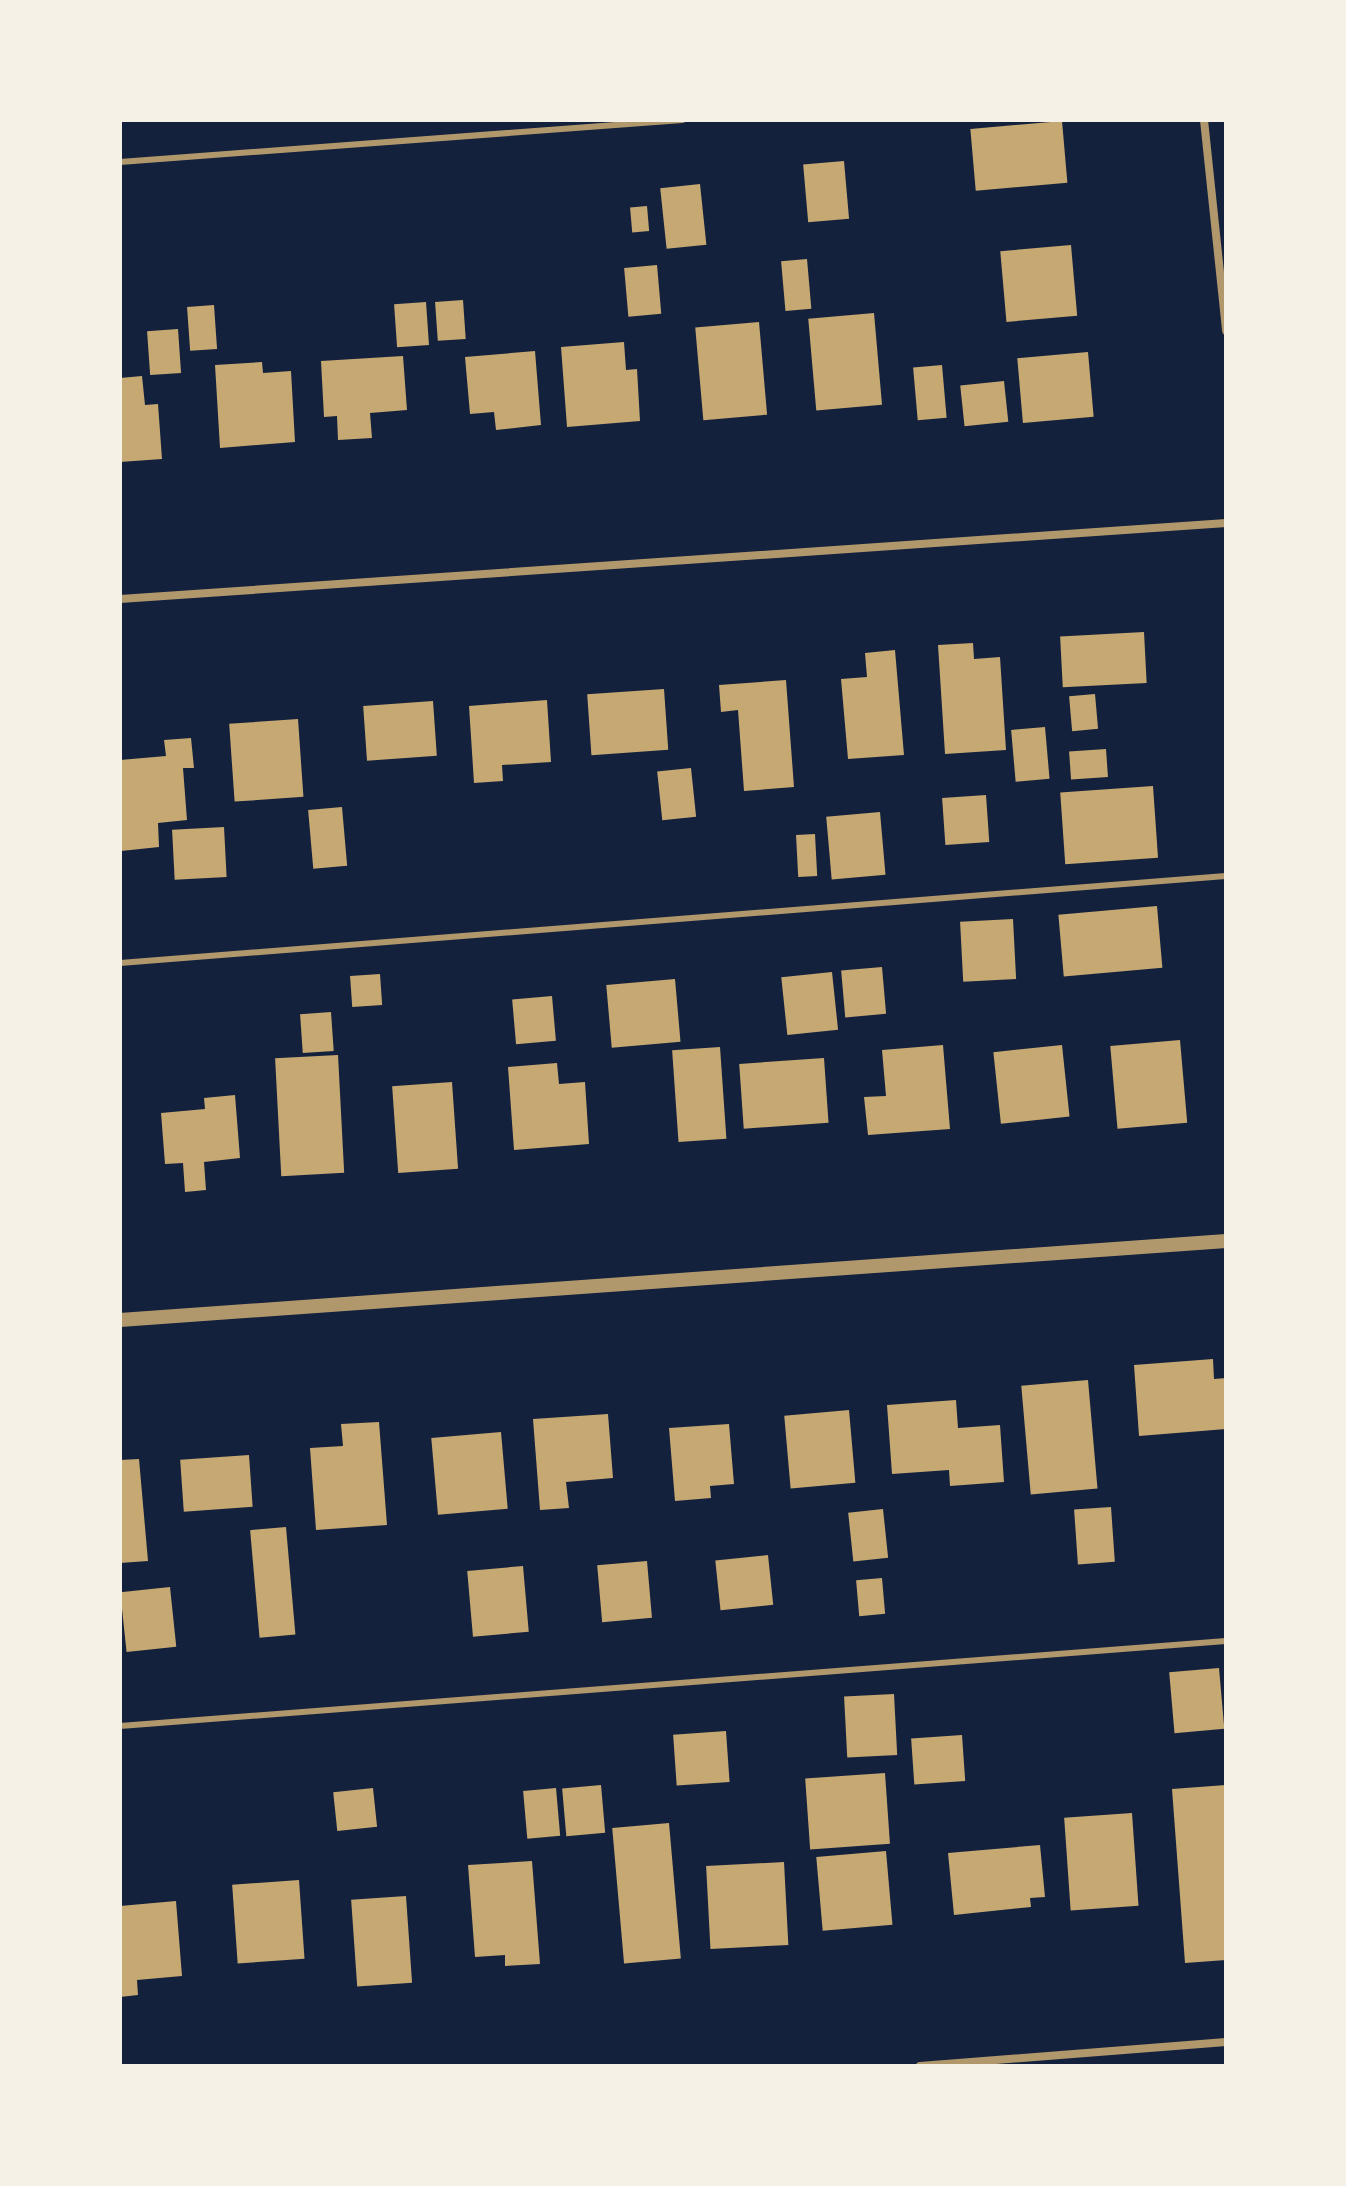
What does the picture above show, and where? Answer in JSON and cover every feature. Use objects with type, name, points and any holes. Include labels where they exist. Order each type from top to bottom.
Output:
[{"type":"street","points":[[1204,120],[1226,331]]},
{"type":"street","points":[[120,599],[1226,523]]},
{"type":"street","points":[[120,1320],[1226,1241]]},
{"type":"street","points":[[920,2066],[1226,2042]]},
{"type":"lane","points":[[120,162],[682,120]]},
{"type":"lane","points":[[120,963],[1226,876]]},
{"type":"lane","points":[[120,1726],[1226,1641]]},
{"type":"building","points":[[1062,121],[1067,183],[976,191],[970,129]]},
{"type":"building","points":[[844,161],[849,219],[808,222],[803,165]]},
{"type":"building","points":[[700,184],[706,245],[667,249],[660,188]]},
{"type":"building","points":[[647,206],[649,231],[632,232],[630,207]]},
{"type":"building","points":[[1071,245],[1077,316],[1006,322],[1000,251]]},
{"type":"building","points":[[807,259],[811,309],[785,311],[781,261]]},
{"type":"building","points":[[657,265],[661,314],[628,317],[624,268]]},
{"type":"building","points":[[463,300],[466,339],[438,341],[435,302]]},
{"type":"building","points":[[426,302],[429,345],[397,347],[394,304]]},
{"type":"building","points":[[214,305],[217,349],[190,351],[187,307]]},
{"type":"building","points":[[874,313],[882,405],[816,410],[808,319]]},
{"type":"building","points":[[759,322],[767,415],[703,420],[695,328]]},
{"type":"building","points":[[178,329],[181,373],[150,375],[147,331]]},
{"type":"building","points":[[624,342],[626,370],[637,369],[640,421],[567,427],[561,347]]},
{"type":"building","points":[[535,351],[541,425],[496,430],[494,412],[470,414],[465,357]]},
{"type":"building","points":[[1088,352],[1094,417],[1023,423],[1017,358]]},
{"type":"building","points":[[403,356],[407,410],[370,413],[372,438],[338,440],[337,416],[324,417],[321,361]]},
{"type":"building","points":[[262,362],[263,373],[291,371],[295,442],[220,448],[215,365]]},
{"type":"building","points":[[942,365],[947,418],[918,420],[913,368]]},
{"type":"building","points":[[142,376],[145,405],[158,404],[162,459],[120,462],[120,378]]},
{"type":"building","points":[[1004,381],[1008,422],[965,426],[960,386]]},
{"type":"building","points":[[1144,632],[1147,683],[1063,687],[1060,636]]},
{"type":"building","points":[[973,643],[974,659],[1000,657],[1006,750],[945,754],[938,645]]},
{"type":"building","points":[[895,650],[904,755],[848,759],[841,679],[867,677],[865,653]]},
{"type":"building","points":[[786,680],[794,787],[744,791],[738,710],[721,712],[719,685]]},
{"type":"building","points":[[664,689],[668,750],[591,755],[587,694]]},
{"type":"building","points":[[1095,694],[1098,729],[1072,731],[1069,696]]},
{"type":"building","points":[[547,700],[551,762],[502,765],[503,781],[474,783],[469,706]]},
{"type":"building","points":[[433,701],[437,756],[367,761],[363,706]]},
{"type":"building","points":[[298,719],[303,797],[235,802],[229,724]]},
{"type":"building","points":[[1045,727],[1050,779],[1016,782],[1011,730]]},
{"type":"building","points":[[191,738],[194,768],[183,768],[187,820],[158,823],[159,847],[121,851],[120,760],[166,756],[164,740]]},
{"type":"building","points":[[1106,749],[1108,777],[1071,780],[1069,752]]},
{"type":"building","points":[[691,768],[696,817],[662,820],[657,772]]},
{"type":"building","points":[[1153,786],[1158,858],[1065,864],[1060,792]]},
{"type":"building","points":[[986,795],[989,842],[945,845],[942,798]]},
{"type":"building","points":[[342,807],[347,866],[313,869],[308,810]]},
{"type":"building","points":[[880,812],[885,875],[832,879],[826,817]]},
{"type":"building","points":[[224,827],[227,877],[175,880],[172,830]]},
{"type":"building","points":[[815,834],[817,876],[798,877],[796,835]]},
{"type":"building","points":[[1157,906],[1162,968],[1064,976],[1058,915]]},
{"type":"building","points":[[1013,919],[1016,979],[963,982],[960,922]]},
{"type":"building","points":[[882,967],[886,1014],[845,1017],[841,971]]},
{"type":"building","points":[[832,972],[838,1030],[787,1035],[781,977]]},
{"type":"building","points":[[380,974],[382,1005],[352,1007],[350,976]]},
{"type":"building","points":[[675,979],[680,1042],[612,1048],[606,985]]},
{"type":"building","points":[[552,996],[556,1041],[516,1044],[512,999]]},
{"type":"building","points":[[331,1012],[334,1051],[303,1053],[300,1014]]},
{"type":"building","points":[[1180,1040],[1187,1123],[1118,1129],[1110,1046]]},
{"type":"building","points":[[943,1045],[950,1129],[868,1135],[864,1097],[886,1096],[882,1050]]},
{"type":"building","points":[[1062,1045],[1070,1117],[1001,1124],[993,1052]]},
{"type":"building","points":[[720,1047],[726,1139],[679,1142],[672,1050]]},
{"type":"building","points":[[338,1055],[344,1173],[281,1176],[275,1058]]},
{"type":"building","points":[[824,1058],[829,1123],[744,1129],[739,1064]]},
{"type":"building","points":[[557,1063],[559,1084],[585,1082],[589,1144],[514,1150],[508,1067]]},
{"type":"building","points":[[452,1082],[458,1169],[398,1173],[392,1086]]},
{"type":"building","points":[[235,1095],[240,1158],[204,1162],[206,1190],[185,1192],[183,1163],[165,1164],[161,1113],[205,1109],[204,1098]]},
{"type":"building","points":[[1213,1359],[1214,1379],[1226,1378],[1226,1429],[1139,1436],[1134,1365]]},
{"type":"building","points":[[1088,1380],[1097,1489],[1031,1494],[1021,1386]]},
{"type":"building","points":[[956,1400],[958,1428],[1000,1425],[1004,1482],[950,1486],[949,1470],[892,1474],[887,1405]]},
{"type":"building","points":[[849,1410],[855,1483],[791,1488],[784,1416]]},
{"type":"building","points":[[608,1414],[613,1478],[566,1482],[569,1508],[540,1510],[533,1419]]},
{"type":"building","points":[[379,1422],[387,1525],[316,1530],[310,1448],[343,1446],[341,1424]]},
{"type":"building","points":[[729,1424],[734,1484],[710,1486],[711,1498],[675,1501],[669,1428]]},
{"type":"building","points":[[501,1432],[508,1509],[438,1515],[431,1438]]},
{"type":"building","points":[[249,1455],[253,1507],[184,1512],[180,1460]]},
{"type":"building","points":[[139,1459],[148,1561],[120,1563],[120,1460]]},
{"type":"building","points":[[1111,1507],[1115,1562],[1078,1564],[1074,1510]]},
{"type":"building","points":[[883,1509],[888,1558],[853,1561],[848,1513]]},
{"type":"building","points":[[286,1527],[295,1635],[260,1638],[250,1530]]},
{"type":"building","points":[[768,1555],[773,1605],[721,1610],[715,1561]]},
{"type":"building","points":[[647,1561],[652,1618],[602,1622],[597,1565]]},
{"type":"building","points":[[523,1566],[529,1632],[473,1637],[467,1571]]},
{"type":"building","points":[[882,1578],[885,1614],[859,1616],[856,1580]]},
{"type":"building","points":[[170,1587],[176,1647],[127,1652],[120,1592]]},
{"type":"building","points":[[1219,1668],[1224,1729],[1175,1733],[1169,1672]]},
{"type":"building","points":[[894,1694],[897,1755],[847,1758],[844,1697]]},
{"type":"building","points":[[726,1731],[730,1782],[677,1786],[673,1735]]},
{"type":"building","points":[[962,1735],[965,1781],[914,1784],[911,1739]]},
{"type":"building","points":[[885,1773],[890,1844],[810,1849],[805,1779]]},
{"type":"building","points":[[601,1785],[605,1833],[566,1836],[562,1788]]},
{"type":"building","points":[[1226,1785],[1226,1960],[1185,1963],[1172,1789]]},
{"type":"building","points":[[373,1788],[377,1827],[337,1831],[333,1792]]},
{"type":"building","points":[[556,1788],[560,1836],[527,1839],[523,1791]]},
{"type":"building","points":[[1132,1813],[1138,1906],[1071,1911],[1064,1818]]},
{"type":"building","points":[[669,1823],[681,1958],[624,1963],[612,1828]]},
{"type":"building","points":[[1040,1845],[1045,1897],[1030,1898],[1031,1907],[954,1915],[948,1853]]},
{"type":"building","points":[[886,1851],[892,1925],[823,1931],[816,1857]]},
{"type":"building","points":[[532,1861],[540,1964],[505,1966],[505,1955],[475,1957],[468,1865]]},
{"type":"building","points":[[784,1862],[788,1945],[710,1949],[706,1866]]},
{"type":"building","points":[[299,1880],[305,1959],[238,1963],[232,1885]]},
{"type":"building","points":[[406,1896],[412,1983],[357,1987],[351,1900]]},
{"type":"building","points":[[176,1901],[182,1976],[137,1980],[138,1995],[120,1997],[120,1906]]}]
